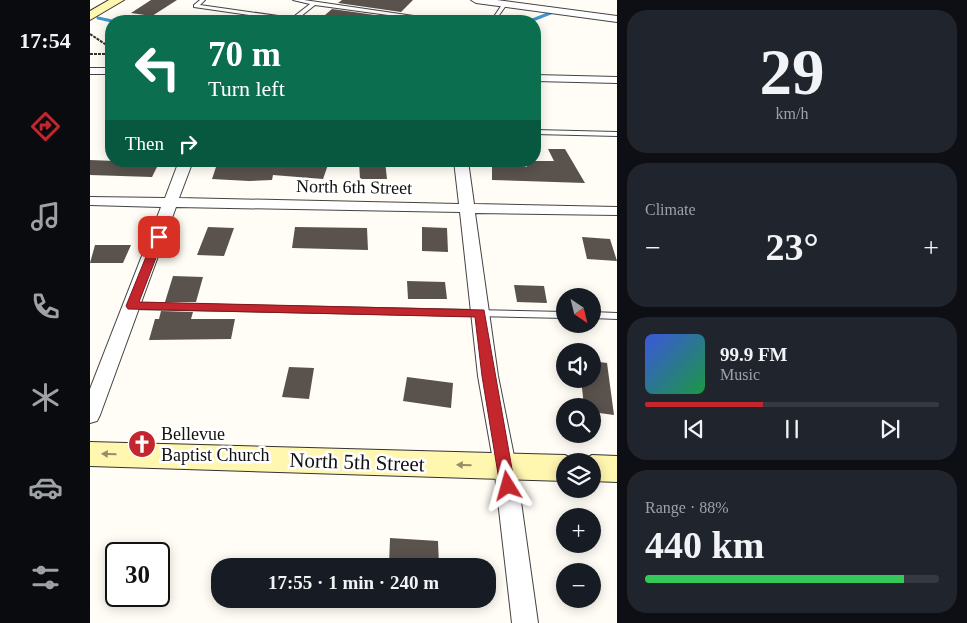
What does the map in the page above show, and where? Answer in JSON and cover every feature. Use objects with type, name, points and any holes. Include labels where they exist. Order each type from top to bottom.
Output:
[{"type":"main road","points":[[90,16],[118,0]]},
{"type":"main road","name":"North 5th Street","points":[[90,454],[556,468]]},
{"type":"main road","points":[[601,468],[617,469]]},
{"type":"street","points":[[476,0],[505,4],[519,3],[617,19]]},
{"type":"street","points":[[90,71],[105,71]]},
{"type":"street","points":[[541,78],[617,80]]},
{"type":"street","points":[[90,415],[184,167]]},
{"type":"street","points":[[462,167],[488,376],[505,466],[525,623]]},
{"type":"street","name":"North 6th Street","points":[[90,201],[617,211]]},
{"type":"lane","points":[[203,0],[196,6],[254,15]]},
{"type":"lane","points":[[295,0],[316,1],[404,15]]},
{"type":"lane","points":[[300,15],[316,1]]},
{"type":"lane","points":[[497,15],[505,4]]},
{"type":"lane","points":[[541,132],[617,134]]},
{"type":"lane","points":[[132,306],[556,315]]},
{"type":"lane","points":[[601,315],[617,316]]},
{"type":"path","points":[[90,34],[105,44]]},
{"type":"path","points":[[90,54],[105,54]]},
{"type":"building","points":[[151,0],[177,0],[154,15],[131,13]]},
{"type":"building","points":[[342,0],[413,0],[401,12],[338,3]]},
{"type":"building","points":[[332,9],[375,15],[325,15]]},
{"type":"building","points":[[548,149],[565,149],[585,183],[492,180],[492,167],[541,167],[541,161],[554,161]]},
{"type":"building","points":[[90,160],[105,161],[105,167],[157,167],[152,177],[90,175]]},
{"type":"building","points":[[216,167],[327,167],[323,179],[273,175],[272,180],[212,179]]},
{"type":"building","points":[[359,167],[386,167],[387,179],[360,179]]},
{"type":"building","points":[[208,227],[234,228],[224,256],[197,255]]},
{"type":"building","points":[[295,227],[367,228],[368,250],[292,248]]},
{"type":"building","points":[[422,227],[447,228],[448,252],[422,251]]},
{"type":"building","points":[[582,237],[610,239],[617,261],[587,259]]},
{"type":"building","points":[[95,245],[131,245],[123,263],[90,263]]},
{"type":"building","points":[[173,276],[203,277],[196,302],[165,302]]},
{"type":"building","points":[[407,281],[445,282],[447,299],[408,299]]},
{"type":"building","points":[[514,285],[544,286],[547,303],[517,302]]},
{"type":"building","points":[[161,311],[193,312],[191,319],[235,319],[231,339],[149,340],[155,319],[159,319]]},
{"type":"building","points":[[601,362],[607,363],[614,415],[601,413],[601,398],[583,398],[582,388],[601,388]]},
{"type":"building","points":[[289,367],[314,368],[309,399],[282,397]]},
{"type":"building","points":[[407,377],[453,383],[451,408],[403,401]]},
{"type":"building","points":[[390,538],[438,541],[439,558],[389,558]]},
{"type":"waterway","points":[[541,17],[553,12]]},
{"type":"waterway","points":[[98,18],[105,20]]},
{"type":"place","name":"Bellevue Baptist Church","points":[[142,444]]},
{"type":"route","points":[[159,237],[132,306],[480,313],[488,376],[508,486]]}]
